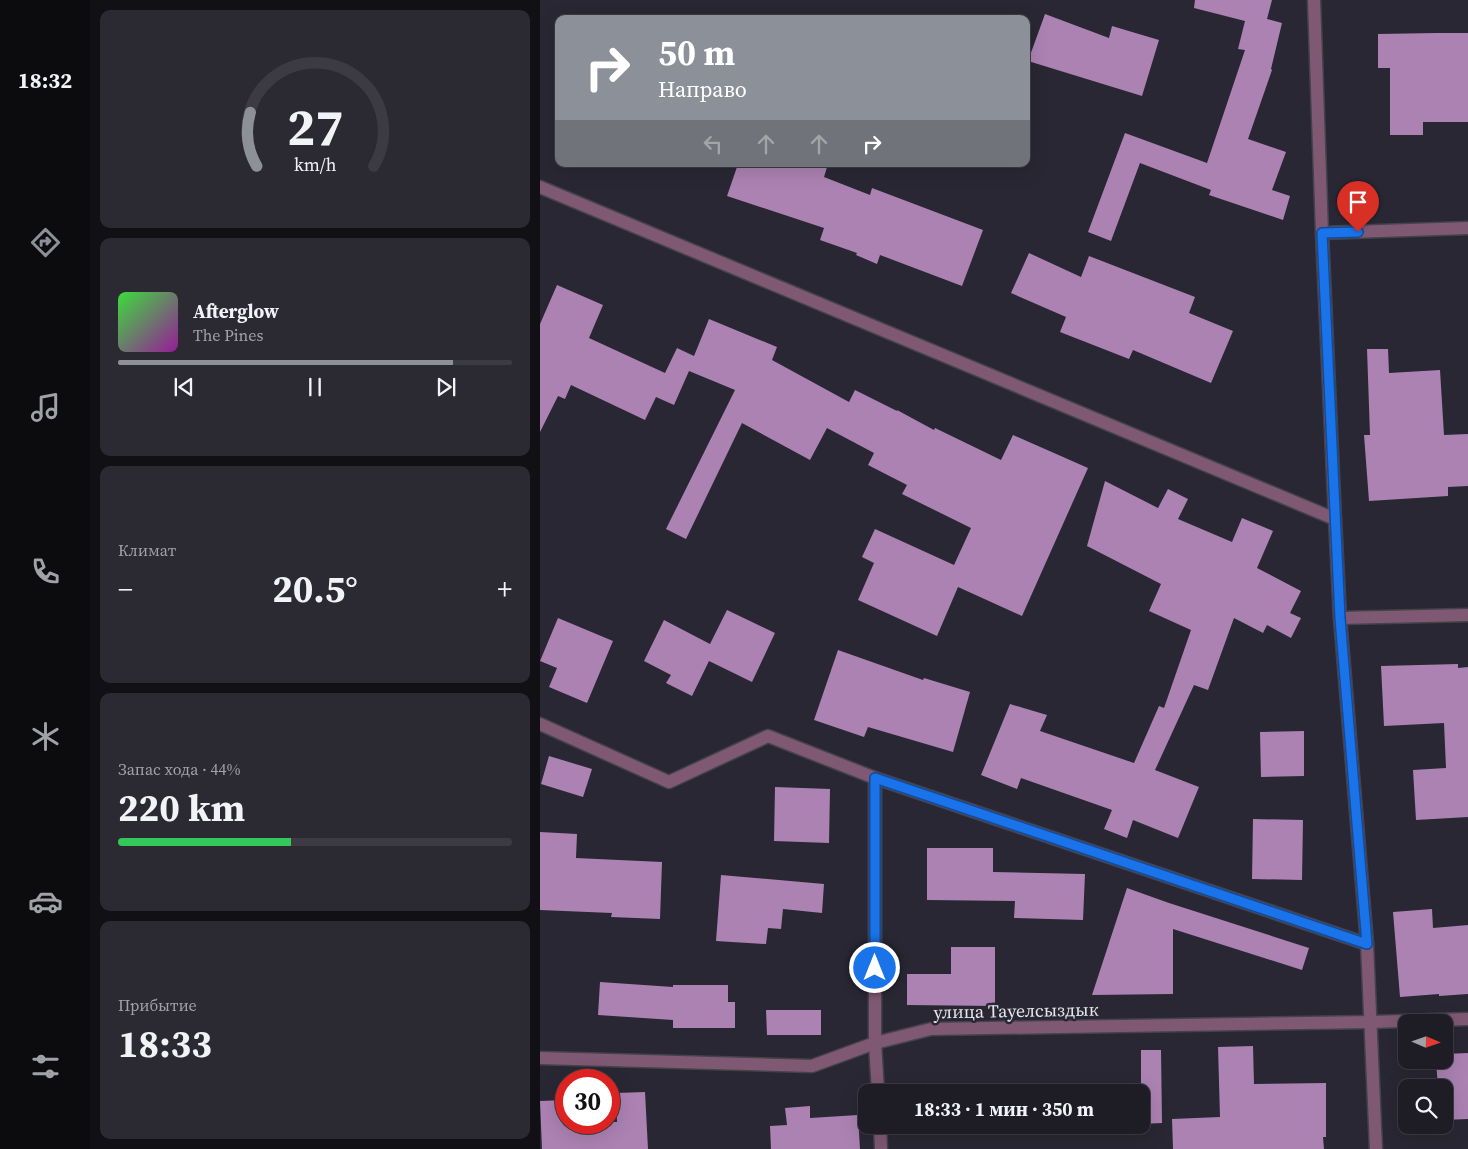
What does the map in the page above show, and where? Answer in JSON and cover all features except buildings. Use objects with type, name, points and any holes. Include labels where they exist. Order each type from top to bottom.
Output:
[{"type":"street","points":[[1314,0],[1322,233],[1340,618],[1367,944],[1376,1149]]},
{"type":"street","points":[[540,187],[1335,519]]},
{"type":"street","points":[[1322,233],[1468,228]]},
{"type":"street","points":[[1340,618],[1468,615]]},
{"type":"street","points":[[540,724],[670,782],[768,736],[875,778],[1367,944]]},
{"type":"street","points":[[875,778],[875,1043],[878,1084]]},
{"type":"street","name":"улица Тауелсыздык","points":[[540,1058],[812,1066],[875,1043],[931,1029],[1468,1019]]},
{"type":"street","points":[[880,1134],[881,1149]]},
{"type":"route","points":[[875,968],[875,778],[1367,944],[1340,618],[1322,233],[1358,232]]}]
